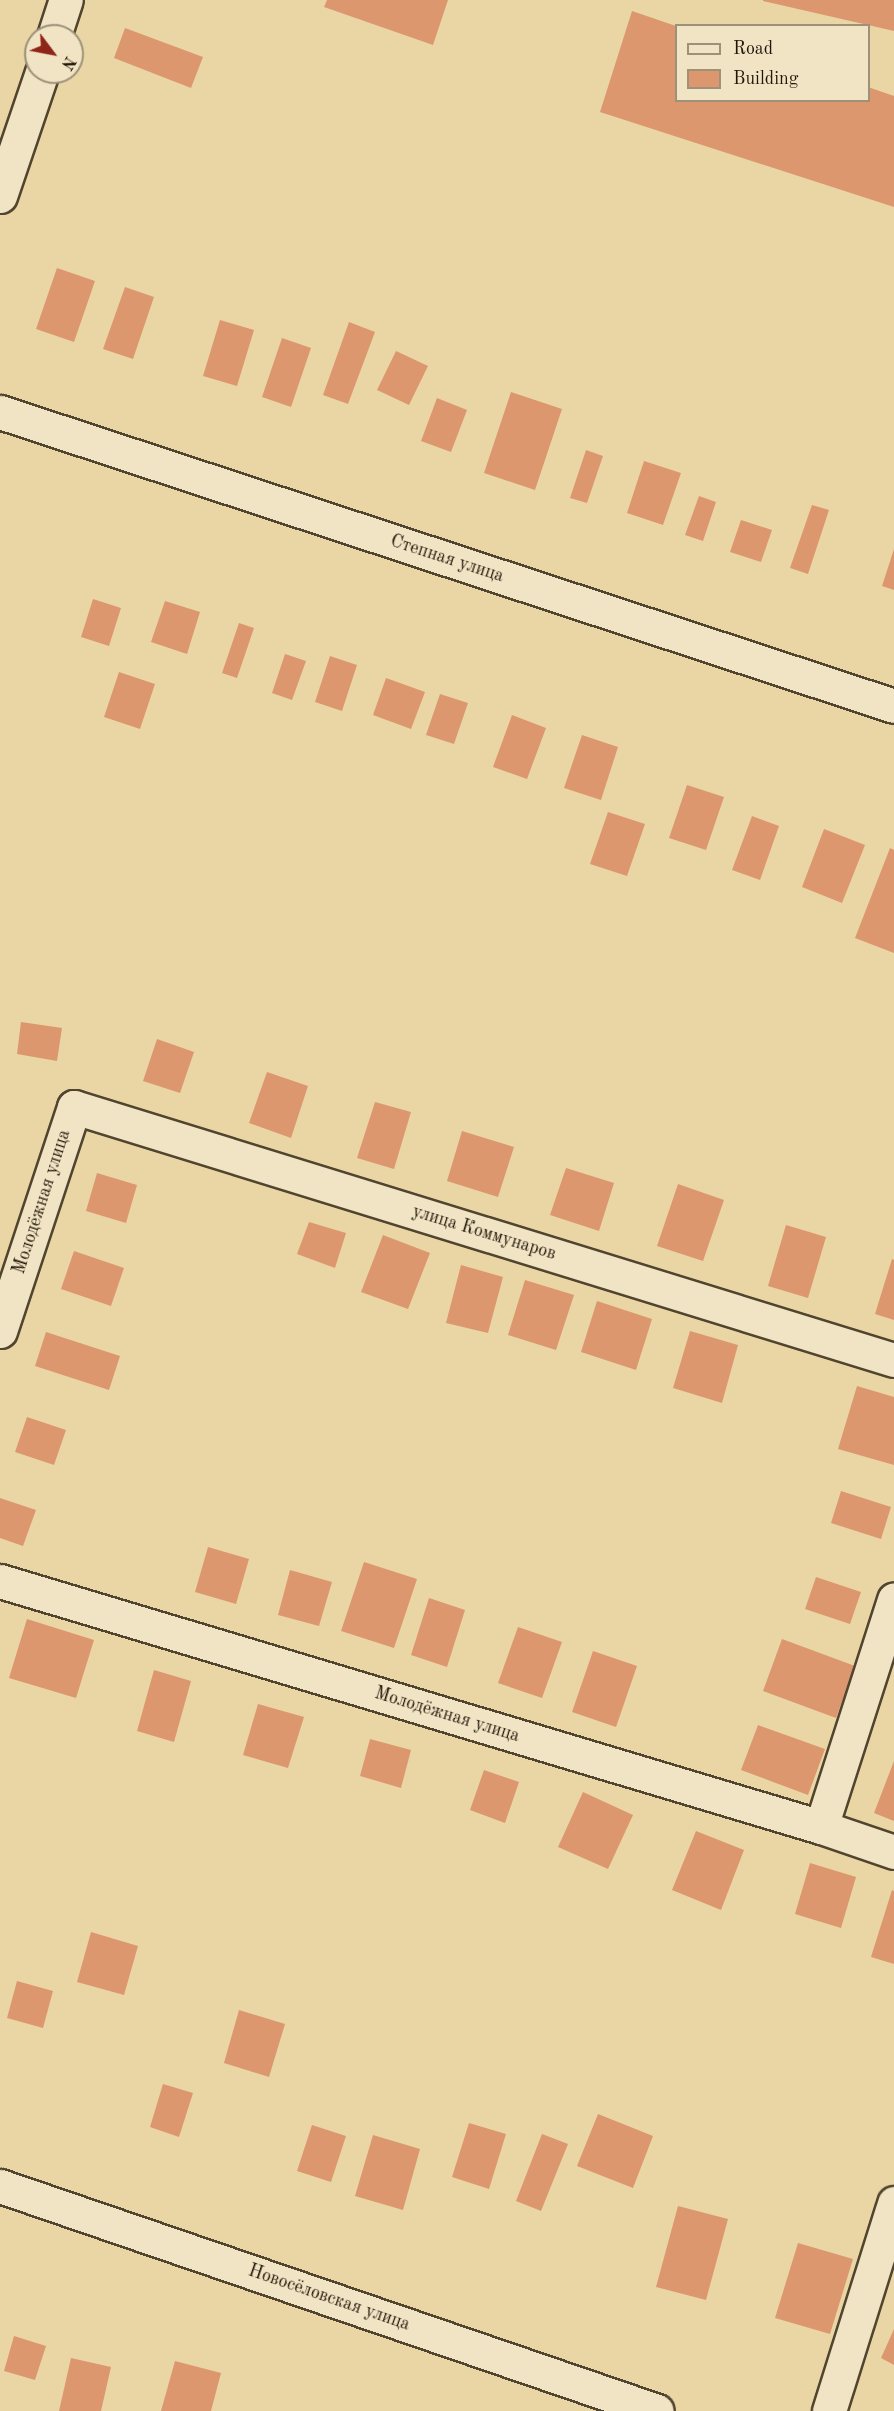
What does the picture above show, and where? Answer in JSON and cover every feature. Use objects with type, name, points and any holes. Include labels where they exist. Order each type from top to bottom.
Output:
[{"type":"street","points":[[58,24],[66,0]]},
{"type":"street","points":[[0,196],[38,84]]},
{"type":"street","name":"Степная улица","points":[[0,412],[894,706]]},
{"type":"street","name":"Молодёжная улица","points":[[0,1331],[74,1107]]},
{"type":"street","name":"улица Коммунаров","points":[[74,1107],[894,1360]]},
{"type":"street","name":"Молодёжная улица","points":[[0,1581],[821,1827],[894,1852]]},
{"type":"street","points":[[821,1827],[894,1599]]},
{"type":"street","name":"Новосёловская улица","points":[[0,2186],[657,2411]]},
{"type":"street","points":[[829,2411],[894,2203]]},
{"type":"building","points":[[327,0],[448,0],[433,45],[324,7]]},
{"type":"building","points":[[894,0],[894,31],[870,24],[763,1]]},
{"type":"building","points":[[632,11],[675,26],[675,102],[870,102],[870,88],[894,96],[894,207],[600,112]]},
{"type":"building","points":[[125,28],[203,57],[191,88],[114,58]]},
{"type":"building","points":[[57,268],[95,281],[74,342],[36,329]]},
{"type":"building","points":[[125,287],[154,297],[133,359],[103,349]]},
{"type":"building","points":[[220,320],[254,330],[237,386],[203,376]]},
{"type":"building","points":[[349,322],[375,332],[348,404],[323,395]]},
{"type":"building","points":[[282,338],[311,348],[291,407],[262,397]]},
{"type":"building","points":[[396,351],[428,366],[409,405],[377,390]]},
{"type":"building","points":[[511,392],[562,409],[535,490],[484,473]]},
{"type":"building","points":[[437,398],[467,410],[451,452],[421,441]]},
{"type":"building","points":[[586,450],[603,456],[587,503],[570,498]]},
{"type":"building","points":[[644,461],[681,473],[663,525],[627,513]]},
{"type":"building","points":[[699,496],[716,502],[703,541],[685,535]]},
{"type":"building","points":[[812,505],[829,510],[808,574],[790,568]]},
{"type":"building","points":[[741,520],[772,530],[761,562],[730,552]]},
{"type":"building","points":[[894,549],[894,590],[882,586]]},
{"type":"building","points":[[93,599],[121,608],[109,646],[81,637]]},
{"type":"building","points":[[165,601],[200,612],[187,654],[151,642]]},
{"type":"building","points":[[239,623],[254,628],[237,678],[222,673]]},
{"type":"building","points":[[285,654],[306,661],[292,700],[272,693]]},
{"type":"building","points":[[330,656],[357,665],[342,711],[315,702]]},
{"type":"building","points":[[119,672],[155,684],[140,729],[104,717]]},
{"type":"building","points":[[386,678],[425,692],[411,729],[373,715]]},
{"type":"building","points":[[440,694],[468,703],[454,744],[426,735]]},
{"type":"building","points":[[512,715],[546,728],[527,779],[493,767]]},
{"type":"building","points":[[582,735],[618,747],[601,800],[564,788]]},
{"type":"building","points":[[687,785],[724,797],[706,850],[669,838]]},
{"type":"building","points":[[608,812],[645,824],[627,876],[590,864]]},
{"type":"building","points":[[752,816],[779,826],[760,880],[732,870]]},
{"type":"building","points":[[824,829],[865,845],[842,903],[802,887]]},
{"type":"building","points":[[890,848],[894,850],[894,953],[855,938]]},
{"type":"building","points":[[21,1022],[62,1028],[57,1061],[17,1054]]},
{"type":"building","points":[[157,1039],[194,1052],[180,1093],[143,1081]]},
{"type":"building","points":[[267,1072],[308,1086],[291,1138],[249,1123]]},
{"type":"building","points":[[375,1102],[411,1112],[394,1169],[357,1158]]},
{"type":"building","points":[[462,1131],[514,1147],[498,1197],[447,1181]]},
{"type":"building","points":[[566,1168],[614,1183],[599,1231],[550,1215]]},
{"type":"building","points":[[97,1173],[137,1185],[126,1223],[86,1211]]},
{"type":"building","points":[[678,1184],[724,1200],[703,1261],[657,1246]]},
{"type":"building","points":[[309,1222],[346,1233],[335,1268],[297,1254]]},
{"type":"building","points":[[786,1225],[826,1237],[808,1298],[768,1286]]},
{"type":"building","points":[[383,1235],[430,1253],[408,1309],[361,1292]]},
{"type":"building","points":[[74,1251],[124,1268],[111,1306],[61,1289]]},
{"type":"building","points":[[892,1259],[894,1260],[894,1320],[875,1314]]},
{"type":"building","points":[[461,1265],[503,1277],[488,1333],[446,1323]]},
{"type":"building","points":[[525,1280],[574,1295],[556,1350],[508,1335]]},
{"type":"building","points":[[597,1301],[652,1319],[636,1370],[581,1352]]},
{"type":"building","points":[[690,1331],[738,1345],[722,1403],[673,1388]]},
{"type":"building","points":[[46,1332],[120,1356],[109,1390],[35,1366]]},
{"type":"building","points":[[857,1386],[894,1397],[894,1465],[838,1449]]},
{"type":"building","points":[[27,1417],[66,1430],[54,1465],[15,1452]]},
{"type":"building","points":[[841,1491],[891,1507],[881,1539],[831,1523]]},
{"type":"building","points":[[0,1498],[36,1510],[23,1546],[0,1538]]},
{"type":"building","points":[[208,1547],[249,1559],[236,1604],[195,1592]]},
{"type":"building","points":[[364,1562],[417,1579],[394,1648],[341,1631]]},
{"type":"building","points":[[290,1570],[332,1582],[319,1626],[278,1615]]},
{"type":"building","points":[[816,1577],[861,1592],[850,1624],[805,1609]]},
{"type":"building","points":[[429,1598],[465,1610],[447,1667],[411,1655]]},
{"type":"building","points":[[27,1619],[94,1640],[76,1698],[9,1678]]},
{"type":"building","points":[[518,1627],[562,1642],[542,1698],[498,1683]]},
{"type":"building","points":[[782,1639],[855,1666],[836,1718],[763,1691]]},
{"type":"building","points":[[593,1651],[637,1666],[616,1727],[572,1712]]},
{"type":"building","points":[[154,1670],[191,1681],[174,1742],[137,1731]]},
{"type":"building","points":[[258,1704],[304,1717],[288,1768],[243,1755]]},
{"type":"building","points":[[758,1725],[825,1749],[808,1795],[741,1770]]},
{"type":"building","points":[[370,1739],[411,1750],[401,1788],[360,1776]]},
{"type":"building","points":[[894,1761],[894,1821],[874,1813]]},
{"type":"building","points":[[484,1770],[519,1782],[505,1823],[470,1810]]},
{"type":"building","points":[[583,1792],[633,1815],[608,1869],[558,1847]]},
{"type":"building","points":[[696,1831],[744,1850],[721,1910],[672,1890]]},
{"type":"building","points":[[810,1863],[856,1877],[841,1928],[795,1914]]},
{"type":"building","points":[[892,1890],[894,1891],[894,1964],[871,1957]]},
{"type":"building","points":[[91,1932],[138,1946],[124,1995],[77,1982]]},
{"type":"building","points":[[17,1981],[53,1991],[43,2028],[7,2018]]},
{"type":"building","points":[[239,2010],[285,2024],[269,2077],[224,2063]]},
{"type":"building","points":[[163,2084],[193,2093],[179,2137],[150,2127]]},
{"type":"building","points":[[598,2114],[653,2136],[633,2188],[577,2166]]},
{"type":"building","points":[[469,2123],[506,2134],[489,2189],[452,2177]]},
{"type":"building","points":[[312,2125],[346,2136],[331,2182],[297,2171]]},
{"type":"building","points":[[542,2134],[568,2144],[541,2211],[516,2201]]},
{"type":"building","points":[[373,2135],[420,2149],[403,2210],[355,2196]]},
{"type":"building","points":[[678,2206],[728,2219],[706,2300],[656,2287]]},
{"type":"building","points":[[798,2243],[853,2259],[830,2334],[775,2318]]},
{"type":"building","points":[[894,2329],[894,2365],[881,2358]]},
{"type":"building","points":[[14,2336],[46,2346],[35,2380],[4,2371]]},
{"type":"building","points":[[71,2358],[111,2367],[101,2411],[59,2411]]},
{"type":"building","points":[[175,2361],[221,2373],[211,2411],[161,2411]]}]
